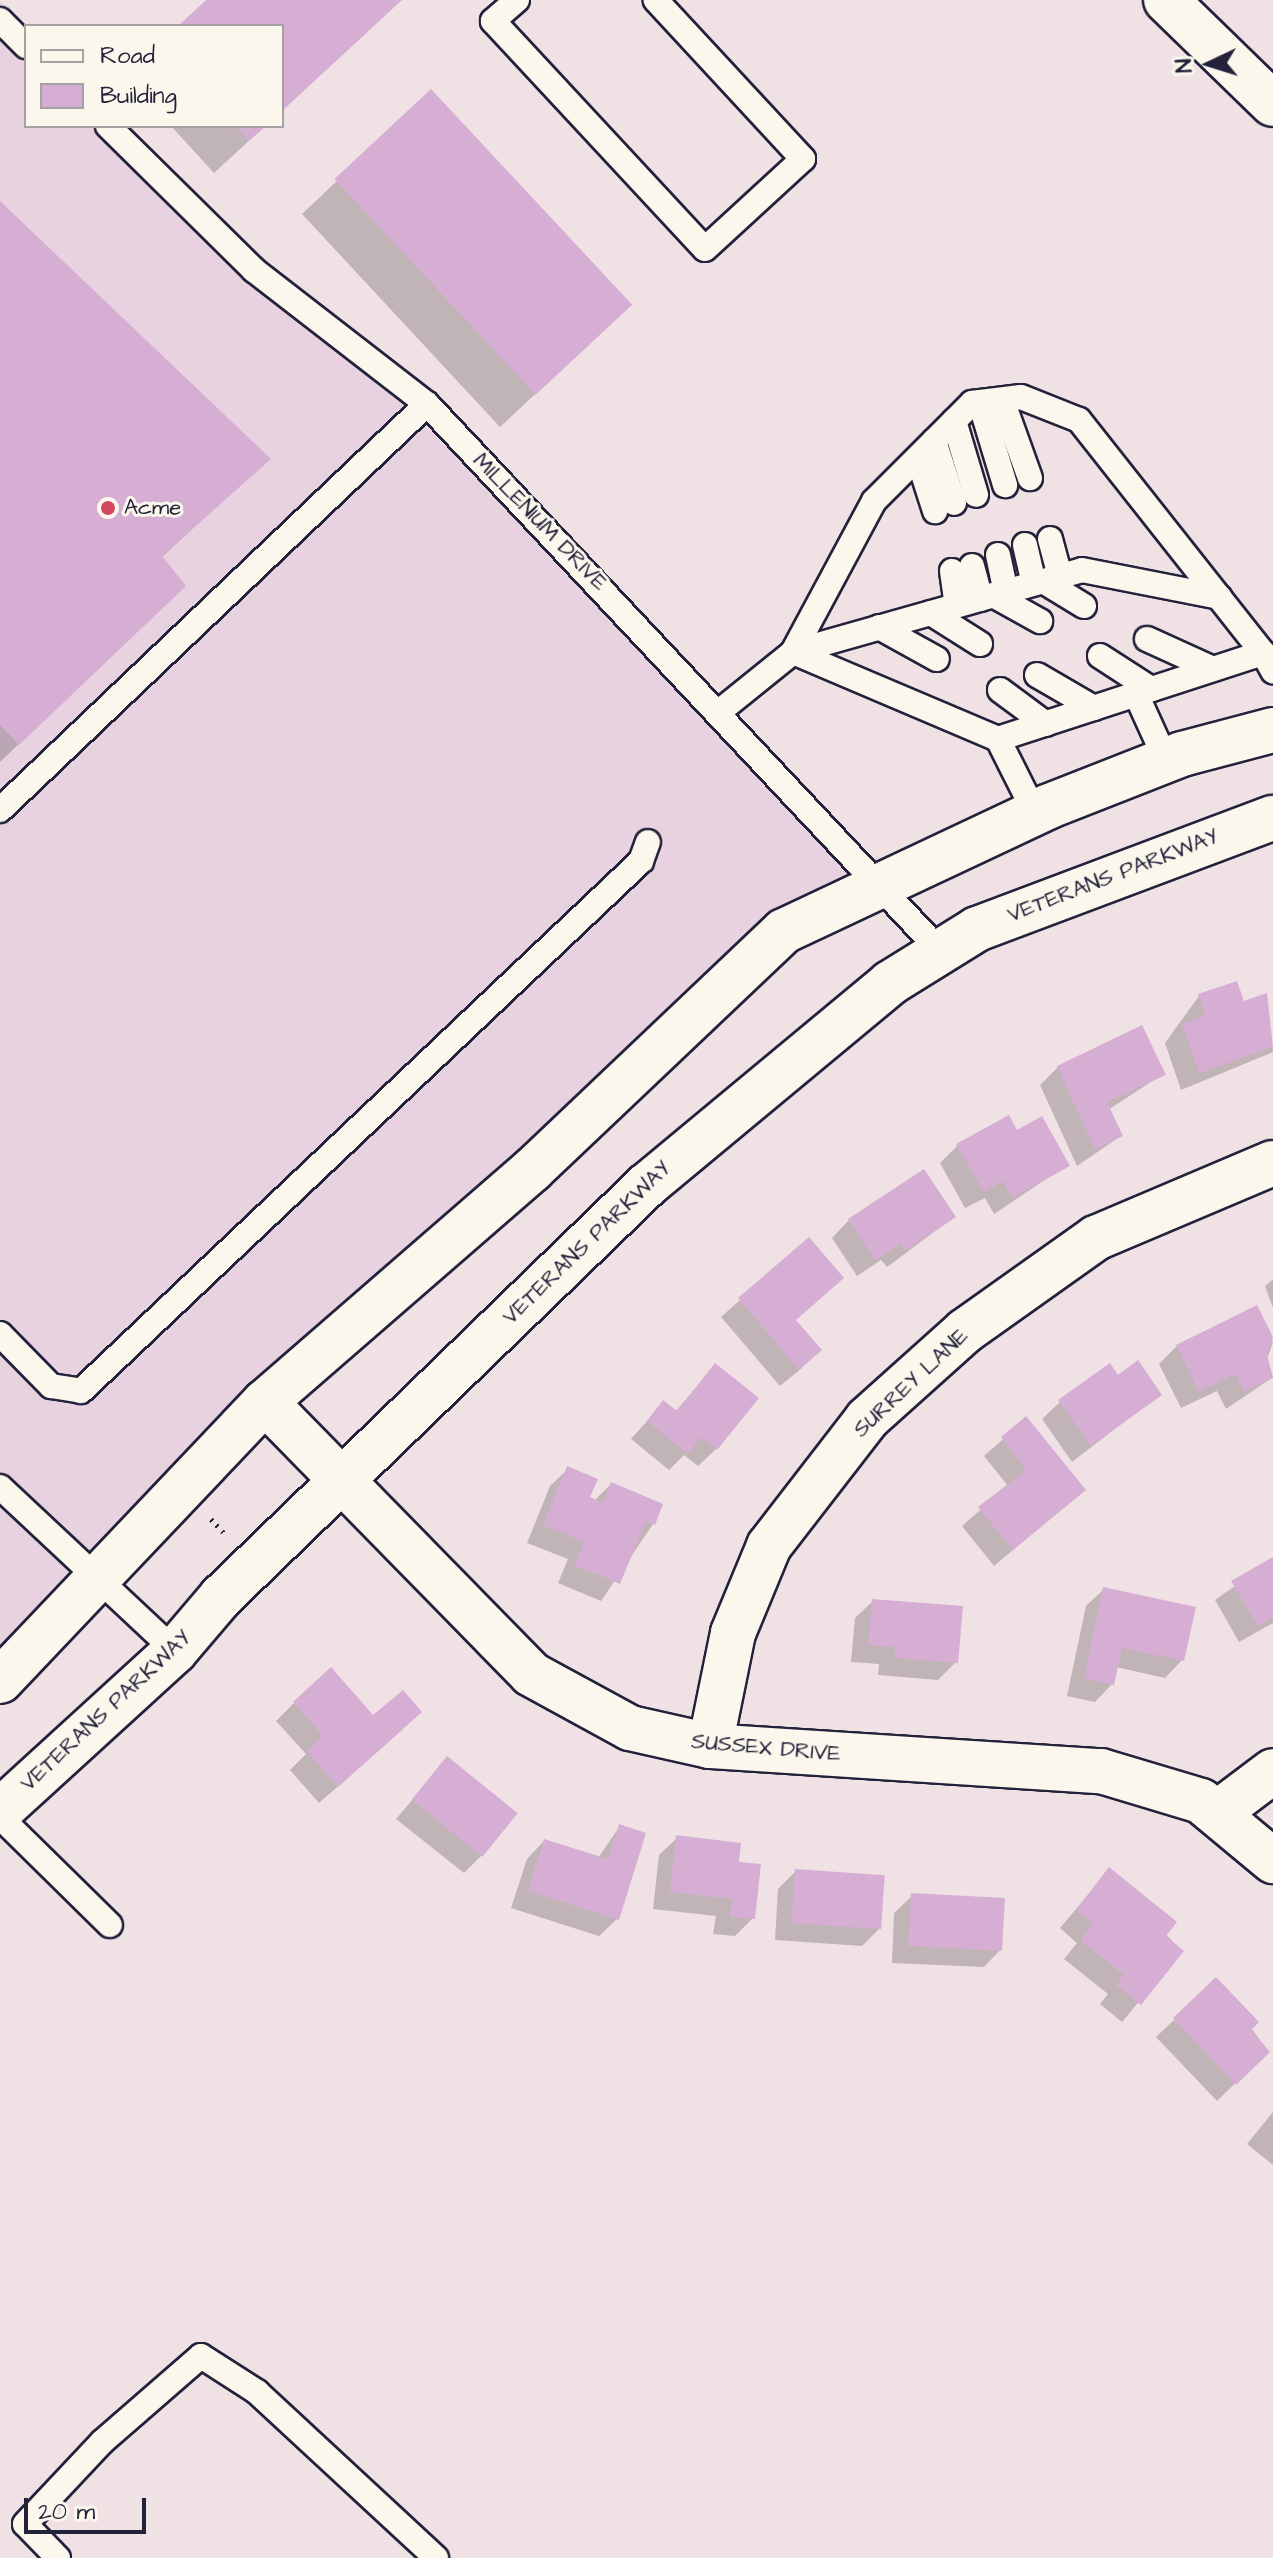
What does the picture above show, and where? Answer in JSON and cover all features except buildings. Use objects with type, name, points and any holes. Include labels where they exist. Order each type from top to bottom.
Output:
[{"type":"main road","points":[[1166,0],[1273,104]]},
{"type":"main road","points":[[0,1681],[265,1402],[532,1170],[784,931],[1035,813],[1166,760],[1273,730]]},
{"type":"main road","name":"VETERANS PARKWAY","points":[[0,1814],[175,1651],[341,1481],[725,1115],[890,983],[941,952],[1078,887],[1273,818]]},
{"type":"main road","name":"SURREY LANE","points":[[710,1746],[733,1633],[764,1557],[794,1506],[867,1419],[965,1331],[1096,1238],[1273,1163]]},
{"type":"main road","name":"SUSSEX DRIVE","points":[[265,1402],[531,1674],[630,1728],[710,1746],[1101,1771],[1161,1784],[1220,1811],[1273,1861]]},
{"type":"main road","points":[[1220,1811],[1273,1771]]},
{"type":"lane","points":[[517,0],[493,21],[705,249],[803,159],[656,0]]},
{"type":"lane","points":[[0,20],[24,44]]},
{"type":"lane","name":"MILLENIUM DRIVE","points":[[110,128],[254,270],[427,404],[886,885],[941,952]]},
{"type":"lane","points":[[1001,400],[1030,478]]},
{"type":"lane","points":[[1001,400],[1005,485]]},
{"type":"lane","points":[[1001,400],[1079,420],[1268,662],[1213,669],[998,739],[793,652],[874,501],[954,421],[1001,400]]},
{"type":"lane","points":[[0,810],[427,404]]},
{"type":"lane","points":[[926,450],[955,503],[954,421]]},
{"type":"lane","points":[[1046,580],[1050,539]]},
{"type":"lane","points":[[1025,545],[1046,580],[1084,606]]},
{"type":"lane","points":[[984,598],[998,555]]},
{"type":"lane","points":[[962,569],[984,598],[1040,621]]},
{"type":"lane","points":[[720,711],[793,652],[1082,570],[1219,597]]},
{"type":"lane","points":[[931,613],[980,644]]},
{"type":"lane","points":[[879,627],[937,659]]},
{"type":"lane","points":[[1147,639],[1213,669]]},
{"type":"lane","points":[[1100,656],[1144,692],[1166,760]]},
{"type":"lane","points":[[1037,675],[1094,708]]},
{"type":"lane","points":[[1000,690],[1046,724]]},
{"type":"lane","points":[[998,739],[1035,813]]},
{"type":"lane","points":[[0,1334],[51,1386],[81,1391],[641,861],[648,842]]},
{"type":"lane","points":[[0,1487],[94,1581],[175,1651]]},
{"type":"lane","points":[[0,1814],[110,1925]]},
{"type":"lane","points":[[58,2558],[25,2524],[102,2442],[201,2356],[257,2392],[436,2558]]},
{"type":"path","points":[[208,1515],[235,1545]]},
{"type":"shaded area","points":[[0,1],[24,25],[24,128],[127,128],[886,885],[784,931],[0,1681]]},
{"type":"place","name":"Acme","points":[[108,508]]}]
